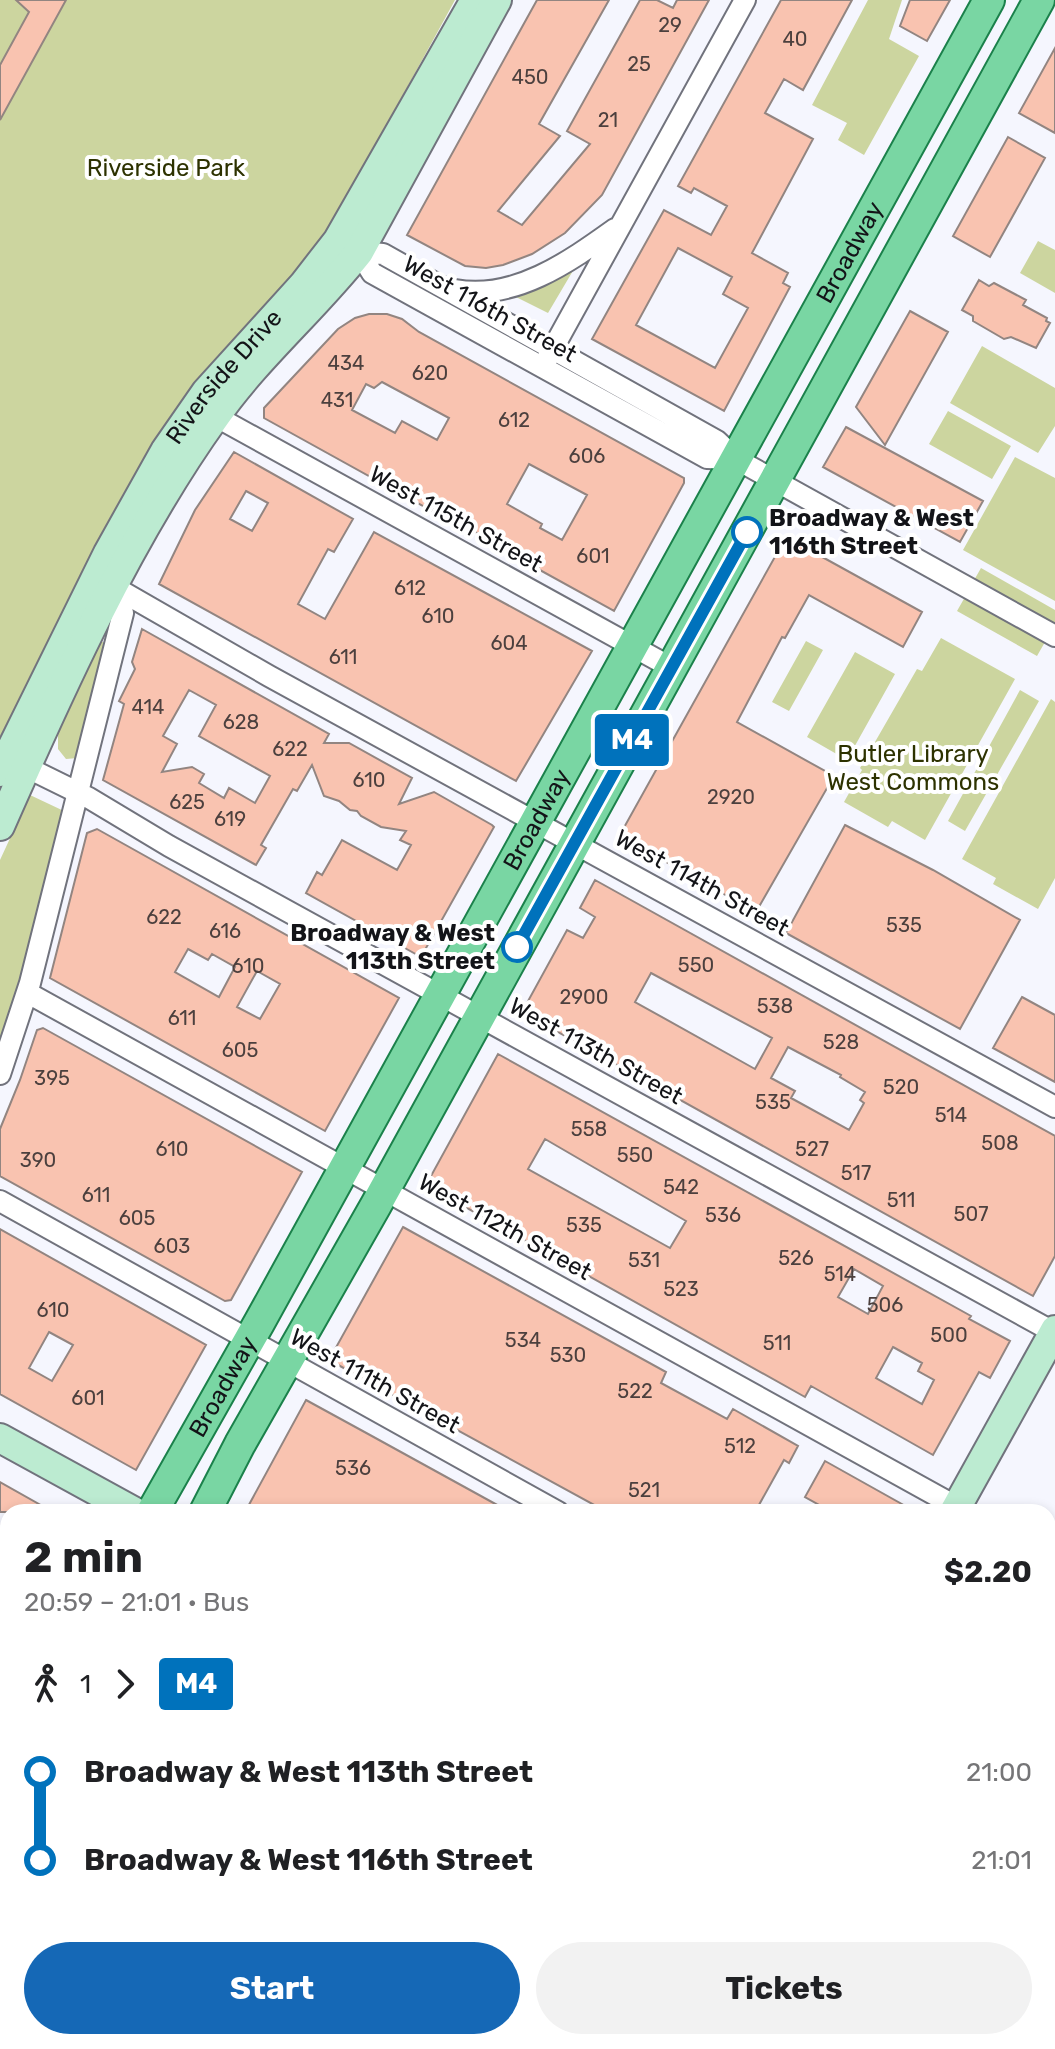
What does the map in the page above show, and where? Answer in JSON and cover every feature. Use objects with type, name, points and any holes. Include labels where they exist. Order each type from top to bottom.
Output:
[{"type":"main road","name":"Riverside Drive","points":[[348,246],[475,0]]},
{"type":"main road","name":"Riverside Drive","points":[[0,826],[11,766],[104,583],[148,481],[303,285],[348,246],[497,0]]},
{"type":"main road","name":"Broadway","points":[[157,1504],[989,0]]},
{"type":"main road","name":"Broadway","points":[[209,1504],[1039,0]]},
{"type":"main road","points":[[935,102],[972,122]]},
{"type":"main road","points":[[959,1504],[1055,1332]]},
{"type":"main road","points":[[0,1438],[120,1504]]},
{"type":"street","points":[[542,367],[745,0]]},
{"type":"street","points":[[444,288],[468,293],[525,282],[575,257],[621,225]]},
{"type":"street","name":"West 116th Street","points":[[348,246],[383,254],[717,441],[736,459],[1055,636]]},
{"type":"street","name":"West 116th Street","points":[[348,246],[372,273],[707,458],[736,459]]},
{"type":"street","name":"West 115th Street","points":[[205,411],[672,668]]},
{"type":"street","points":[[0,1074],[28,993],[123,613],[104,583]]},
{"type":"street","name":"West 114th Street","points":[[104,583],[1055,1107]]},
{"type":"street","name":"West 113th Street","points":[[11,766],[78,791],[169,846],[1055,1332]]},
{"type":"street","name":"West 112th Street","points":[[28,993],[945,1504]]},
{"type":"street","name":"West 111th Street","points":[[0,1201],[544,1504]]},
{"type":"green space","name":"Riverside Park","points":[[0,0],[455,0],[334,221],[307,259],[198,381],[145,456],[96,543],[0,737]]},
{"type":"green space","points":[[868,0],[902,0],[889,39],[919,56],[864,155],[838,140],[847,123],[812,105]]},
{"type":"green space","points":[[1038,241],[1055,250],[1055,293],[1020,273]]},
{"type":"green space","points":[[572,267],[574,269],[548,313],[516,297],[516,294]]},
{"type":"green space","points":[[982,346],[1055,388],[1055,426],[1038,453],[950,403]]},
{"type":"green space","points":[[948,411],[1011,446],[992,479],[929,444]]},
{"type":"green space","points":[[1015,457],[1055,478],[1055,601],[963,550]]},
{"type":"green space","points":[[981,568],[1055,610],[1055,625],[973,582]]},
{"type":"green space","points":[[965,597],[1045,642],[1037,656],[957,611]]},
{"type":"green space","name":"Butler Library West Commons","points":[[941,638],[1015,679],[925,840],[892,821],[888,827],[844,802],[917,669],[922,671]]},
{"type":"green space","points":[[101,641],[108,645],[78,758],[66,759],[58,749],[58,734]]},
{"type":"green space","points":[[806,641],[823,650],[789,711],[772,702]]},
{"type":"green space","points":[[855,652],[895,674],[847,760],[807,737]]},
{"type":"green space","points":[[1020,690],[1039,701],[965,831],[948,821]]},
{"type":"green space","points":[[1051,699],[1055,702],[1055,878],[1038,909],[993,884],[996,878],[962,859]]},
{"type":"green space","points":[[30,795],[66,812],[0,1062],[0,860]]},
{"type":"building","points":[[16,0],[66,0],[0,120],[0,65],[29,12]]},
{"type":"building","points":[[537,0],[609,0],[539,124],[560,136],[498,211],[522,225],[590,144],[567,131],[640,0],[657,0],[673,8],[677,0],[709,0],[602,195],[565,233],[532,254],[503,265],[486,268],[465,266],[407,235]]},
{"type":"building","points":[[781,0],[852,0],[803,90],[784,79],[765,113],[813,139],[752,253],[788,273],[783,283],[790,287],[724,411],[592,339],[664,210],[711,235],[727,206],[694,188],[691,193],[678,186]],"holes":[[[678,248],[732,277],[723,294],[748,308],[715,368],[636,325]]]},
{"type":"building","points":[[910,0],[950,0],[927,41],[900,26]]},
{"type":"building","points":[[1055,48],[1055,133],[1019,113]]},
{"type":"building","points":[[1008,137],[1045,158],[990,257],[953,236]]},
{"type":"building","points":[[979,280],[989,286],[994,283],[1026,300],[1023,305],[1047,318],[1046,321],[1050,323],[1036,348],[1011,337],[1004,339],[973,321],[973,316],[962,310]]},
{"type":"building","points":[[910,311],[948,332],[885,445],[856,407]]},
{"type":"building","points":[[387,314],[402,319],[419,332],[684,478],[614,611],[505,548],[264,418],[264,408],[338,329],[355,318]],"holes":[[[382,382],[449,418],[437,440],[402,421],[395,433],[352,410],[366,384],[374,388]],[[529,464],[587,495],[562,540],[540,528],[542,524],[507,504]]]},
{"type":"building","points":[[846,427],[983,501],[960,542],[823,467]]},
{"type":"building","points":[[234,452],[353,519],[334,552],[328,549],[298,604],[325,619],[374,532],[592,651],[516,781],[159,584],[195,510]],"holes":[[[246,491],[268,503],[252,531],[230,519]]]},
{"type":"building","points":[[786,537],[922,612],[903,647],[809,595],[785,638],[782,637],[737,722],[834,776],[756,912],[657,857],[655,861],[617,840]]},
{"type":"building","points":[[142,629],[329,734],[324,743],[349,743],[412,778],[399,804],[434,792],[494,827],[421,957],[306,893],[317,872],[322,875],[342,840],[397,870],[411,845],[400,840],[406,831],[381,827],[339,801],[324,796],[312,765],[297,791],[293,789],[261,845],[266,848],[256,865],[103,780],[124,704],[119,701],[135,669],[132,662]],"holes":[[[189,690],[216,705],[199,736],[270,776],[255,803],[229,788],[224,798],[199,783],[204,774],[192,767],[162,772],[177,744],[163,736]]]},
{"type":"building","points":[[845,825],[933,870],[1020,920],[960,1029],[786,933]]},
{"type":"building","points":[[97,829],[399,998],[325,1131],[50,978],[87,833]],"holes":[[[188,949],[208,960],[212,954],[235,967],[219,997],[175,972]],[[257,971],[280,984],[260,1019],[237,1007]]]},
{"type":"building","points":[[595,880],[1055,1136],[1055,1256],[1033,1296],[522,1012],[567,930],[583,938],[595,917],[580,908]],"holes":[[[651,973],[772,1038],[755,1069],[635,1002]],[[788,1047],[841,1075],[865,1092],[860,1100],[864,1103],[849,1130],[791,1098],[795,1091],[771,1078]]]},
{"type":"building","points":[[1022,997],[1055,1015],[1055,1082],[993,1048]]},
{"type":"building","points":[[43,1028],[302,1172],[231,1300],[225,1301],[0,1176],[0,1129],[37,1030]]},
{"type":"building","points":[[498,1054],[971,1316],[969,1319],[1010,1341],[990,1378],[979,1372],[933,1455],[811,1386],[805,1397],[426,1185]],"holes":[[[545,1139],[686,1221],[670,1248],[528,1169]],[[854,1269],[883,1286],[868,1314],[838,1297]],[[893,1347],[922,1363],[918,1371],[934,1380],[922,1404],[876,1378]]]},
{"type":"building","points":[[403,1227],[666,1372],[661,1383],[727,1419],[733,1409],[798,1446],[789,1463],[784,1460],[759,1504],[592,1504],[329,1360]]},
{"type":"building","points":[[0,1229],[206,1345],[136,1470],[0,1394]],"holes":[[[49,1332],[73,1345],[52,1381],[29,1368]]]},
{"type":"building","points":[[306,1400],[495,1504],[249,1504]]},
{"type":"building","points":[[825,1461],[902,1504],[818,1504],[805,1497]]},
{"type":"building","points":[[0,1482],[39,1504],[0,1504]]},
{"type":"bus line","name":"M4","points":[[517,947],[747,532]]},
{"type":"place","name":"Broadway & West 116th Street","points":[[747,532]]},
{"type":"place","name":"Broadway & West 113th Street","points":[[517,947]]}]
